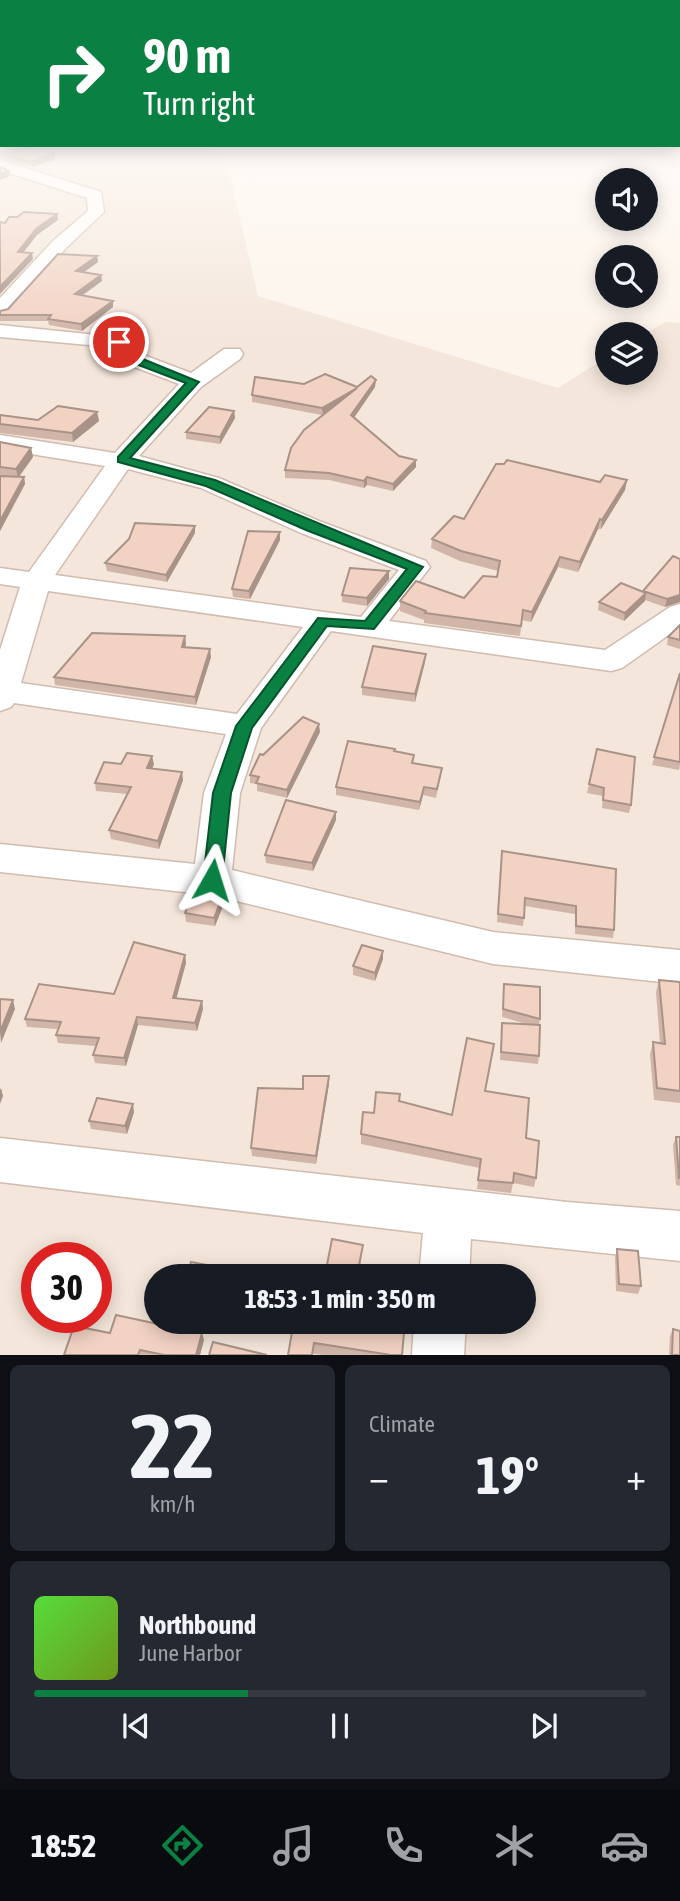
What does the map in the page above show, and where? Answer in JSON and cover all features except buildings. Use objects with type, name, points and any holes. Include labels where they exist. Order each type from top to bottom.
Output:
[{"type":"street","points":[[0,310],[96,209]]},
{"type":"street","points":[[0,331],[119,342],[124,355],[193,382]]},
{"type":"street","points":[[232,354],[193,382],[122,460],[36,582],[2,694],[244,726]]},
{"type":"street","points":[[0,442],[122,460],[210,483],[310,527],[416,567],[369,626]]},
{"type":"street","points":[[0,576],[611,661],[680,612]]},
{"type":"street","points":[[212,880],[222,793],[244,726],[323,621]]},
{"type":"street","points":[[0,858],[212,880],[493,948],[680,967]]},
{"type":"street","points":[[0,1160],[680,1237]]},
{"type":"street","points":[[445,1264],[449,1212]]},
{"type":"street","points":[[438,1355],[439,1334]]},
{"type":"shaded area","points":[[0,209],[238,209],[258,296],[558,388],[595,365],[595,385],[658,385],[658,326],[665,322],[680,323],[680,1355],[0,1355]]},
{"type":"route","points":[[119,342],[124,355],[193,382],[122,460],[210,483],[310,527],[416,567],[369,626],[323,621],[244,726],[222,793],[212,880]]}]
